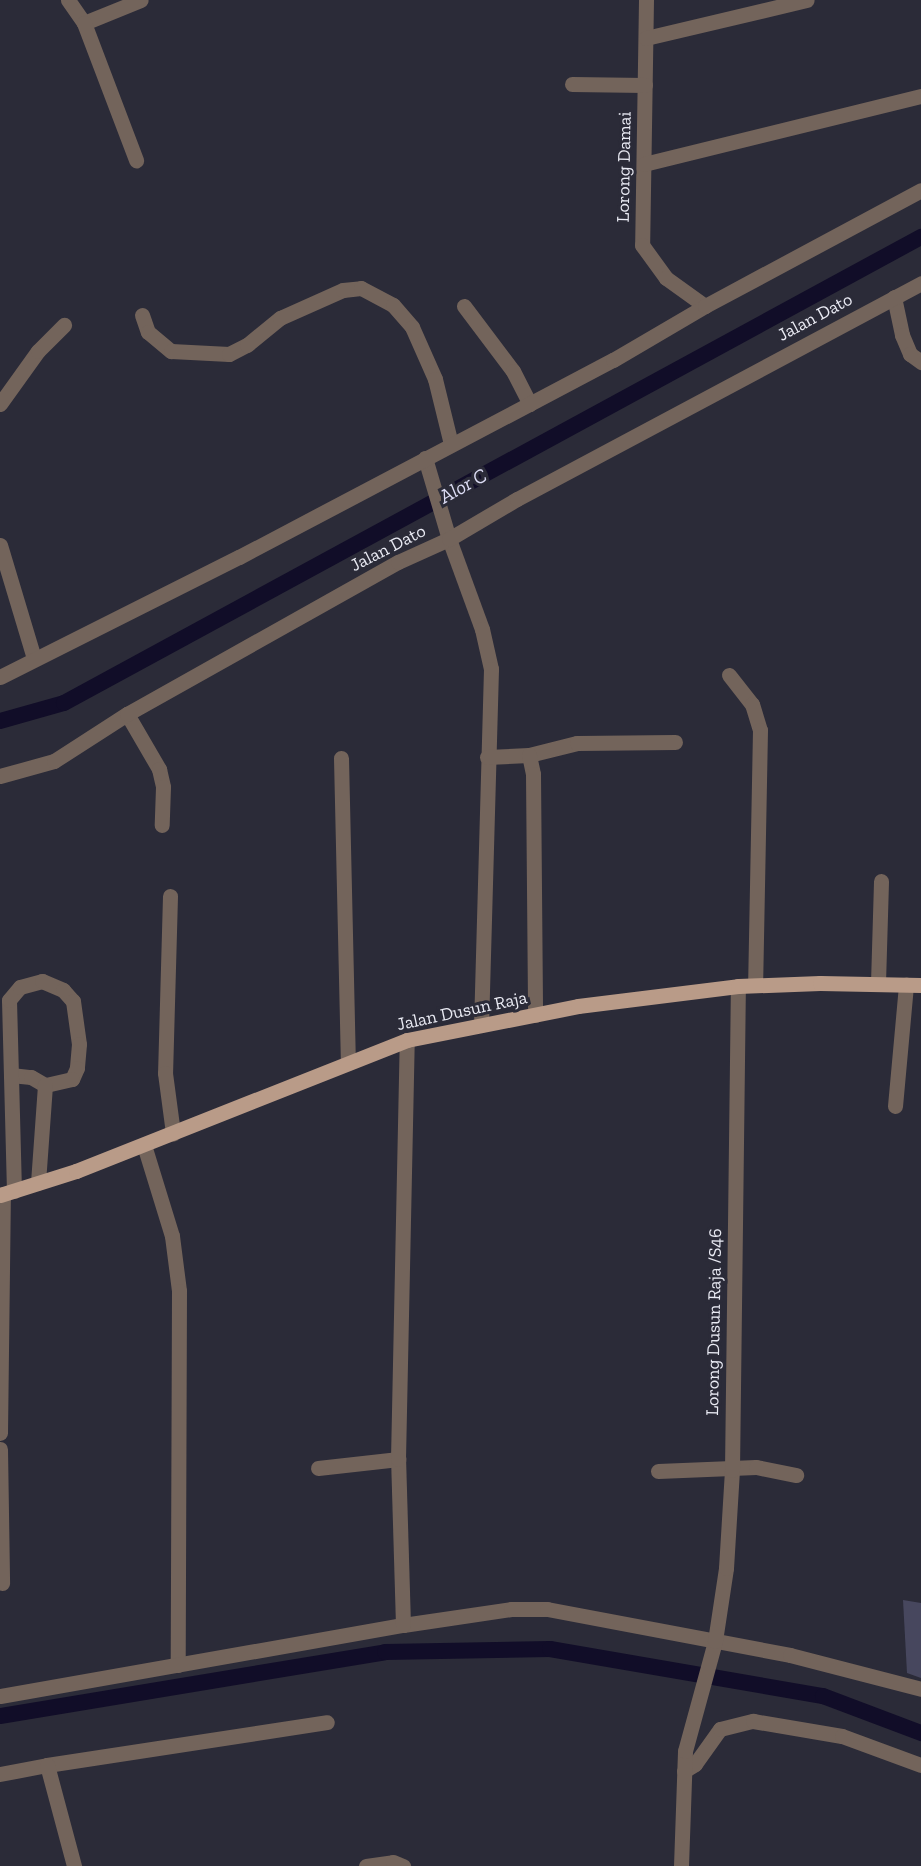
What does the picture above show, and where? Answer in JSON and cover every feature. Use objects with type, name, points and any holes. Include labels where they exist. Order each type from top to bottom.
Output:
[{"type":"main road","name":"Jalan Dusun Raja","points":[[6,1193],[144,1145],[407,1040],[535,1015],[738,986],[878,983],[913,985]]},
{"type":"street","points":[[68,0],[84,23],[136,160]]},
{"type":"street","points":[[84,23],[141,0]]},
{"type":"street","name":"Lorong Damai","points":[[646,0],[642,245],[666,278],[705,306]]},
{"type":"street","points":[[646,38],[807,0]]},
{"type":"street","points":[[572,84],[645,84]]},
{"type":"street","points":[[644,164],[921,96]]},
{"type":"street","points":[[0,677],[426,462],[451,444],[530,404],[705,306],[921,190]]},
{"type":"street","name":"Jalan Dato","points":[[0,776],[54,760],[128,714],[398,562],[921,283]]},
{"type":"street","points":[[142,315],[148,332],[171,351],[229,354],[247,345],[280,318],[344,290],[362,288],[393,305],[412,327],[435,379],[451,444]]},
{"type":"street","points":[[894,297],[902,335],[910,354],[921,362]]},
{"type":"street","points":[[464,306],[513,371],[530,404]]},
{"type":"street","points":[[0,404],[38,351],[64,325]]},
{"type":"street","points":[[426,462],[448,537],[482,629],[491,669],[481,1025]]},
{"type":"street","points":[[0,545],[34,658]]},
{"type":"street","points":[[729,675],[752,704],[760,730],[755,985]]},
{"type":"street","points":[[128,714],[159,769],[163,787],[162,825]]},
{"type":"street","points":[[488,757],[529,755],[577,742],[675,742]]},
{"type":"street","points":[[529,755],[533,774],[535,1015]]},
{"type":"street","points":[[341,758],[348,1063]]},
{"type":"street","points":[[878,983],[881,881]]},
{"type":"street","points":[[170,896],[165,1073],[173,1133]]},
{"type":"street","points":[[0,1433],[11,1075],[4,999],[20,987],[42,981],[63,990],[73,1001],[79,1044],[76,1074],[67,1082],[45,1085],[31,1077],[11,1075]]},
{"type":"street","points":[[896,1106],[913,985]]},
{"type":"street","name":"Lorong Dusun Raja /S46","points":[[681,1866],[684,1771],[695,1710],[713,1648],[724,1596],[732,1470],[738,986]]},
{"type":"street","points":[[403,1625],[398,1459],[407,1040]]},
{"type":"street","points":[[38,1183],[45,1085]]},
{"type":"street","points":[[144,1145],[172,1236],[179,1291],[178,1665]]},
{"type":"street","points":[[0,1449],[2,1583]]},
{"type":"street","points":[[318,1468],[398,1459]]},
{"type":"street","points":[[658,1470],[769,1468],[796,1475]]},
{"type":"street","points":[[0,1696],[403,1625],[511,1609],[547,1609],[713,1648],[790,1655],[921,1689]]},
{"type":"street","points":[[684,1771],[695,1764],[720,1729],[753,1721],[842,1736],[921,1765]]},
{"type":"street","points":[[0,1774],[327,1722]]},
{"type":"street","points":[[47,1765],[75,1866]]},
{"type":"street","points":[[366,1866],[393,1862],[403,1866]]},
{"type":"shaded area","points":[[903,1600],[921,1603],[921,1678],[907,1673]]},
{"type":"waterway","name":"Alor C","points":[[0,721],[64,703],[921,237]]},
{"type":"waterway","points":[[0,1716],[385,1652],[550,1649],[823,1696],[921,1733]]}]
